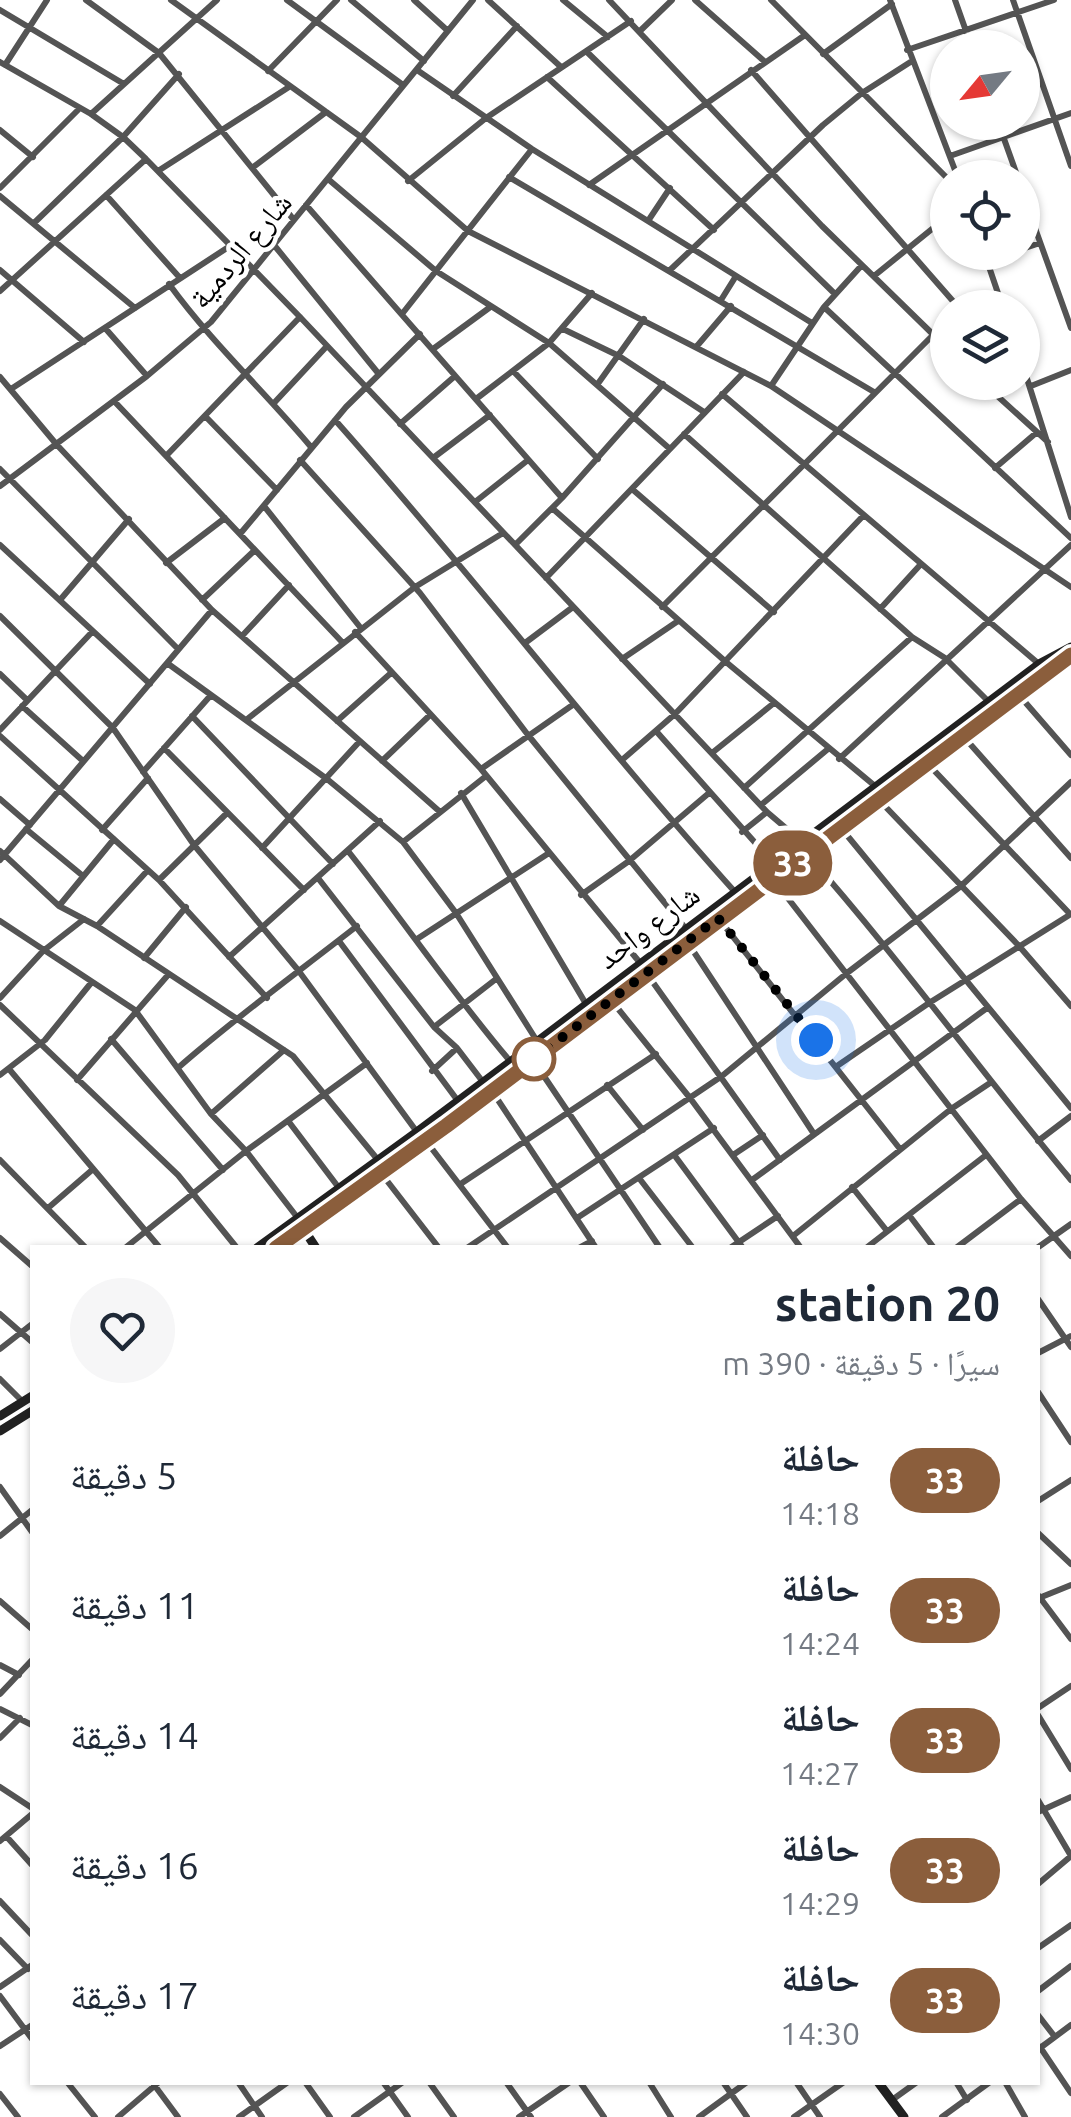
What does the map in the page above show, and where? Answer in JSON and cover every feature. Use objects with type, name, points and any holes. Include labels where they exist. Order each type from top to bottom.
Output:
[{"type":"street","points":[[47,0],[3,64],[123,136],[300,317],[744,788],[801,841],[806,853],[884,944],[990,1084],[1071,1180]]},
{"type":"street","points":[[86,0],[159,52],[294,220]]},
{"type":"street","points":[[170,0],[361,137],[468,231],[770,386],[839,428],[1071,587]]},
{"type":"street","points":[[90,114],[217,0]]},
{"type":"street","points":[[287,0],[404,86]]},
{"type":"street","points":[[268,71],[337,0]]},
{"type":"street","points":[[351,0],[424,61]]},
{"type":"street","points":[[414,0],[448,31]]},
{"type":"street","name":"شارع الردمية","points":[[0,486],[203,330],[473,0]]},
{"type":"street","points":[[488,0],[561,67]]},
{"type":"street","points":[[563,0],[608,37]]},
{"type":"street","points":[[610,0],[772,174],[930,331]]},
{"type":"street","points":[[641,30],[672,0]]},
{"type":"street","points":[[695,0],[764,61]]},
{"type":"street","points":[[771,0],[930,161]]},
{"type":"street","points":[[955,0],[966,30]]},
{"type":"street","points":[[1013,0],[1071,166]]},
{"type":"street","points":[[969,30],[1054,0]]},
{"type":"street","points":[[823,54],[891,2],[951,160]]},
{"type":"street","points":[[0,10],[124,84]]},
{"type":"street","points":[[408,181],[486,118],[631,20]]},
{"type":"street","points":[[453,96],[517,26]]},
{"type":"street","points":[[588,185],[805,35]]},
{"type":"street","points":[[907,50],[930,43]]},
{"type":"street","points":[[587,52],[835,294]]},
{"type":"street","points":[[670,270],[810,136],[862,93],[912,60]]},
{"type":"street","points":[[417,70],[588,185],[812,323]]},
{"type":"street","points":[[751,70],[943,290]]},
{"type":"street","points":[[34,223],[123,136],[179,74]]},
{"type":"street","points":[[547,77],[714,230]]},
{"type":"street","points":[[158,171],[289,87]]},
{"type":"street","points":[[0,188],[80,108]]},
{"type":"street","points":[[252,168],[326,112]]},
{"type":"street","points":[[1040,125],[1071,114]]},
{"type":"street","points":[[0,130],[33,156]]},
{"type":"street","points":[[950,156],[998,140]]},
{"type":"street","points":[[402,314],[532,149]]},
{"type":"street","points":[[0,291],[146,160]]},
{"type":"street","points":[[510,177],[874,392]]},
{"type":"street","points":[[328,179],[436,271],[548,343],[670,449]]},
{"type":"street","points":[[648,221],[670,188]]},
{"type":"street","points":[[106,195],[180,278]]},
{"type":"street","points":[[0,196],[135,308]]},
{"type":"street","points":[[306,206],[562,498]]},
{"type":"street","points":[[874,276],[930,230]]},
{"type":"street","points":[[1040,243],[1071,328]]},
{"type":"street","points":[[274,245],[378,374]]},
{"type":"street","points":[[11,389],[230,246]]},
{"type":"street","points":[[770,386],[812,323],[862,265]]},
{"type":"street","points":[[0,270],[84,342]]},
{"type":"street","points":[[720,300],[736,276]]},
{"type":"street","points":[[169,284],[203,330],[311,447]]},
{"type":"street","points":[[476,399],[548,343],[592,292]]},
{"type":"street","points":[[697,346],[731,306]]},
{"type":"street","points":[[434,348],[490,308]]},
{"type":"street","points":[[824,308],[1071,542],[1046,570],[839,758]]},
{"type":"street","points":[[166,456],[300,317]]},
{"type":"street","points":[[597,385],[644,319]]},
{"type":"street","points":[[105,328],[148,376]]},
{"type":"street","points":[[563,329],[619,356],[704,412]]},
{"type":"street","points":[[240,534],[335,420],[420,334]]},
{"type":"street","points":[[662,607],[930,339]]},
{"type":"street","points":[[274,403],[326,346]]},
{"type":"street","points":[[1040,382],[1071,370]]},
{"type":"street","points":[[514,371],[598,459]]},
{"type":"street","points":[[546,578],[744,372]]},
{"type":"street","points":[[400,424],[455,376]]},
{"type":"street","points":[[1,380],[212,610],[439,810]]},
{"type":"street","points":[[515,545],[663,384]]},
{"type":"street","points":[[722,394],[1039,664]]},
{"type":"street","points":[[1001,400],[1049,442]]},
{"type":"street","points":[[1035,400],[1071,517]]},
{"type":"street","points":[[114,401],[342,642]]},
{"type":"street","points":[[433,458],[490,414]]},
{"type":"street","points":[[206,417],[277,490]]},
{"type":"street","points":[[335,420],[735,892]]},
{"type":"street","points":[[994,468],[1036,433]]},
{"type":"street","points":[[684,434],[912,636],[945,658],[989,702]]},
{"type":"street","points":[[300,460],[415,587],[528,735],[686,929]]},
{"type":"street","points":[[475,502],[528,460]]},
{"type":"street","points":[[0,469],[178,650]]},
{"type":"street","points":[[632,490],[774,612]]},
{"type":"street","points":[[264,506],[391,673],[483,772],[644,968],[780,1160]]},
{"type":"street","points":[[552,508],[726,662],[876,786]]},
{"type":"street","points":[[622,760],[675,714],[863,516]]},
{"type":"street","points":[[166,564],[225,518]]},
{"type":"street","points":[[60,600],[129,520]]},
{"type":"street","points":[[246,720],[415,587],[503,533]]},
{"type":"street","points":[[0,545],[150,684]]},
{"type":"street","points":[[202,600],[255,550]]},
{"type":"street","points":[[880,608],[921,564]]},
{"type":"street","points":[[242,636],[289,585]]},
{"type":"street","points":[[525,643],[573,607]]},
{"type":"street","points":[[212,610],[1,855],[59,906],[97,926],[302,1064],[378,1160]]},
{"type":"street","points":[[0,616],[113,728],[194,845],[298,970],[417,1132]]},
{"type":"street","points":[[622,658],[678,620]]},
{"type":"street","points":[[92,632],[0,733],[159,880],[268,998]]},
{"type":"street","points":[[744,788],[912,636]]},
{"type":"street","name":"شارع واحد","points":[[280,1245],[611,1000],[686,929],[773,862],[1039,664],[1071,647]]},
{"type":"street","name":"شارع واحد","points":[[261,1245],[586,1004],[688,942],[1071,656]]},
{"type":"street","points":[[167,664],[327,779],[403,842],[456,913],[537,1041]]},
{"type":"street","points":[[337,720],[391,673]]},
{"type":"street","points":[[0,674],[84,760]]},
{"type":"street","points":[[1018,694],[1071,755]]},
{"type":"street","points":[[102,830],[164,748],[211,695]]},
{"type":"street","points":[[712,754],[774,703]]},
{"type":"street","points":[[403,842],[528,735],[574,704]]},
{"type":"street","points":[[382,762],[430,715]]},
{"type":"street","points":[[192,716],[333,864]]},
{"type":"street","points":[[656,731],[742,832],[773,862]]},
{"type":"street","points":[[962,736],[1071,858]]},
{"type":"street","points":[[262,848],[360,741]]},
{"type":"street","points":[[164,748],[304,890]]},
{"type":"street","points":[[742,832],[828,748]]},
{"type":"street","points":[[837,1066],[890,1028],[1071,915],[927,762]]},
{"type":"street","points":[[471,1245],[722,1076],[847,973],[962,886],[1071,782]]},
{"type":"street","points":[[461,793],[586,1004]]},
{"type":"street","points":[[581,895],[709,793]]},
{"type":"street","points":[[0,798],[83,876]]},
{"type":"street","points":[[878,799],[1071,1006]]},
{"type":"street","points":[[159,880],[227,812]]},
{"type":"street","points":[[229,957],[380,821]]},
{"type":"street","points":[[840,827],[1071,1112],[1038,1141]]},
{"type":"street","points":[[59,906],[114,839]]},
{"type":"street","points":[[348,851],[510,1062]]},
{"type":"street","points":[[417,939],[549,853]]},
{"type":"street","points":[[97,926],[148,870]]},
{"type":"street","points":[[318,878],[434,1027],[457,1048],[483,1082]]},
{"type":"street","points":[[772,878],[986,1155],[1071,1256]]},
{"type":"street","points":[[144,958],[186,908]]},
{"type":"street","points":[[718,918],[900,1149]]},
{"type":"street","points":[[84,919],[44,950],[0,1002],[196,1194],[235,1245]]},
{"type":"street","points":[[2,926],[135,1010],[212,1114],[297,1217],[314,1245]]},
{"type":"street","points":[[179,1067],[357,926]]},
{"type":"street","points":[[338,941],[458,1101]]},
{"type":"street","points":[[688,942],[814,1134]]},
{"type":"street","points":[[77,1080],[168,975]]},
{"type":"street","points":[[434,1027],[496,979]]},
{"type":"street","points":[[0,1074],[40,1044],[91,983]]},
{"type":"street","points":[[611,1000],[714,1128],[799,1245]]},
{"type":"street","points":[[752,1180],[987,1008]]},
{"type":"street","points":[[111,1039],[223,1170]]},
{"type":"street","points":[[432,1071],[457,1048]]},
{"type":"street","points":[[212,1114],[284,1050]]},
{"type":"street","points":[[462,1183],[656,1054]]},
{"type":"street","points":[[532,1060],[658,1245]]},
{"type":"street","points":[[128,1245],[246,1151],[367,1063]]},
{"type":"street","points":[[9,1069],[157,1245]]},
{"type":"street","points":[[793,1236],[900,1149],[990,1084]]},
{"type":"street","points":[[607,1085],[643,1130]]},
{"type":"street","points":[[492,1091],[594,1244]]},
{"type":"street","points":[[289,1122],[338,1188]]},
{"type":"street","points":[[577,1218],[714,1128]]},
{"type":"street","points":[[733,1155],[763,1135]]},
{"type":"street","points":[[426,1140],[506,1245]]},
{"type":"street","points":[[870,1245],[986,1155]]},
{"type":"street","points":[[675,1156],[741,1245],[778,1216]]},
{"type":"street","points":[[0,1160],[83,1245]]},
{"type":"street","points":[[48,1208],[92,1170]]},
{"type":"street","points":[[381,1173],[437,1245]]},
{"type":"street","points":[[638,1178],[691,1245]]},
{"type":"street","points":[[852,1187],[887,1231]]},
{"type":"street","points":[[960,1245],[1021,1199]]},
{"type":"street","points":[[909,1214],[932,1245]]},
{"type":"street","points":[[1040,1247],[1071,1224]]},
{"type":"street","points":[[0,1238],[30,1264]]},
{"type":"street","points":[[1040,1302],[1071,1347]]},
{"type":"street","points":[[0,1314],[30,1340]]},
{"type":"street","points":[[0,1349],[30,1326]]},
{"type":"street","points":[[1040,1352],[1068,1338]]},
{"type":"street","points":[[0,1380],[28,1399],[0,1416]]},
{"type":"street","points":[[1041,1405],[1071,1442]]},
{"type":"street","points":[[0,1431],[30,1416]]},
{"type":"street","points":[[1040,1500],[1071,1480]]},
{"type":"street","points":[[0,1488],[30,1529]]},
{"type":"street","points":[[0,1536],[30,1512]]},
{"type":"street","points":[[1040,1535],[1071,1564]]},
{"type":"street","points":[[1040,1596],[1071,1585]]},
{"type":"street","points":[[1040,1600],[1071,1639]]},
{"type":"street","points":[[0,1601],[30,1627]]},
{"type":"street","points":[[0,1694],[30,1662]]},
{"type":"street","points":[[0,1665],[19,1675]]},
{"type":"street","points":[[1040,1710],[1071,1686]]},
{"type":"street","points":[[0,1709],[30,1724]]},
{"type":"street","points":[[1040,1715],[1071,1769]]},
{"type":"street","points":[[0,1738],[20,1718]]},
{"type":"street","points":[[0,1787],[30,1810]]},
{"type":"street","points":[[1040,1882],[1071,1856],[1040,1810],[1071,1797]]},
{"type":"street","points":[[30,1813],[3,1838],[30,1862]]},
{"type":"street","points":[[0,1901],[30,1933]]},
{"type":"street","points":[[1040,1947],[1071,1925]]},
{"type":"street","points":[[0,1940],[30,1967],[0,1987]]},
{"type":"street","points":[[1040,1989],[1071,1966]]},
{"type":"street","points":[[0,1996],[29,2028],[0,2046]]},
{"type":"street","points":[[1040,2018],[1055,2037]]},
{"type":"street","points":[[1040,2047],[1071,2025]]},
{"type":"street","points":[[1040,2049],[1068,2083],[1071,2093]]},
{"type":"street","points":[[69,2085],[95,2117]]},
{"type":"street","points":[[118,2117],[154,2085]]},
{"type":"street","points":[[156,2085],[178,2117]]},
{"type":"street","points":[[240,2085],[262,2117]]},
{"type":"street","points":[[239,2117],[284,2085]]},
{"type":"street","points":[[307,2085],[330,2117]]},
{"type":"street","points":[[385,2085],[408,2117]]},
{"type":"street","points":[[354,2117],[399,2085]]},
{"type":"street","points":[[432,2085],[454,2117]]},
{"type":"street","points":[[508,2085],[529,2114]]},
{"type":"street","points":[[519,2117],[529,2114],[566,2085]]},
{"type":"street","points":[[582,2085],[604,2117]]},
{"type":"street","points":[[651,2085],[671,2117]]},
{"type":"street","points":[[725,2085],[747,2117]]},
{"type":"street","points":[[699,2117],[743,2085]]},
{"type":"street","points":[[798,2085],[820,2117]]},
{"type":"street","points":[[794,2117],[840,2085]]},
{"type":"street","points":[[880,2085],[904,2117]]},
{"type":"street","points":[[892,2100],[913,2085]]},
{"type":"street","points":[[958,2085],[967,2100]]},
{"type":"street","points":[[942,2117],[986,2085]]},
{"type":"street","points":[[1007,2085],[1026,2117]]},
{"type":"street","points":[[0,2094],[18,2117]]},
{"type":"bus line","name":"33","points":[[280,1245],[446,1126],[1071,655]]},
{"type":"route","points":[[534,1059],[718,918],[816,1040]]}]
